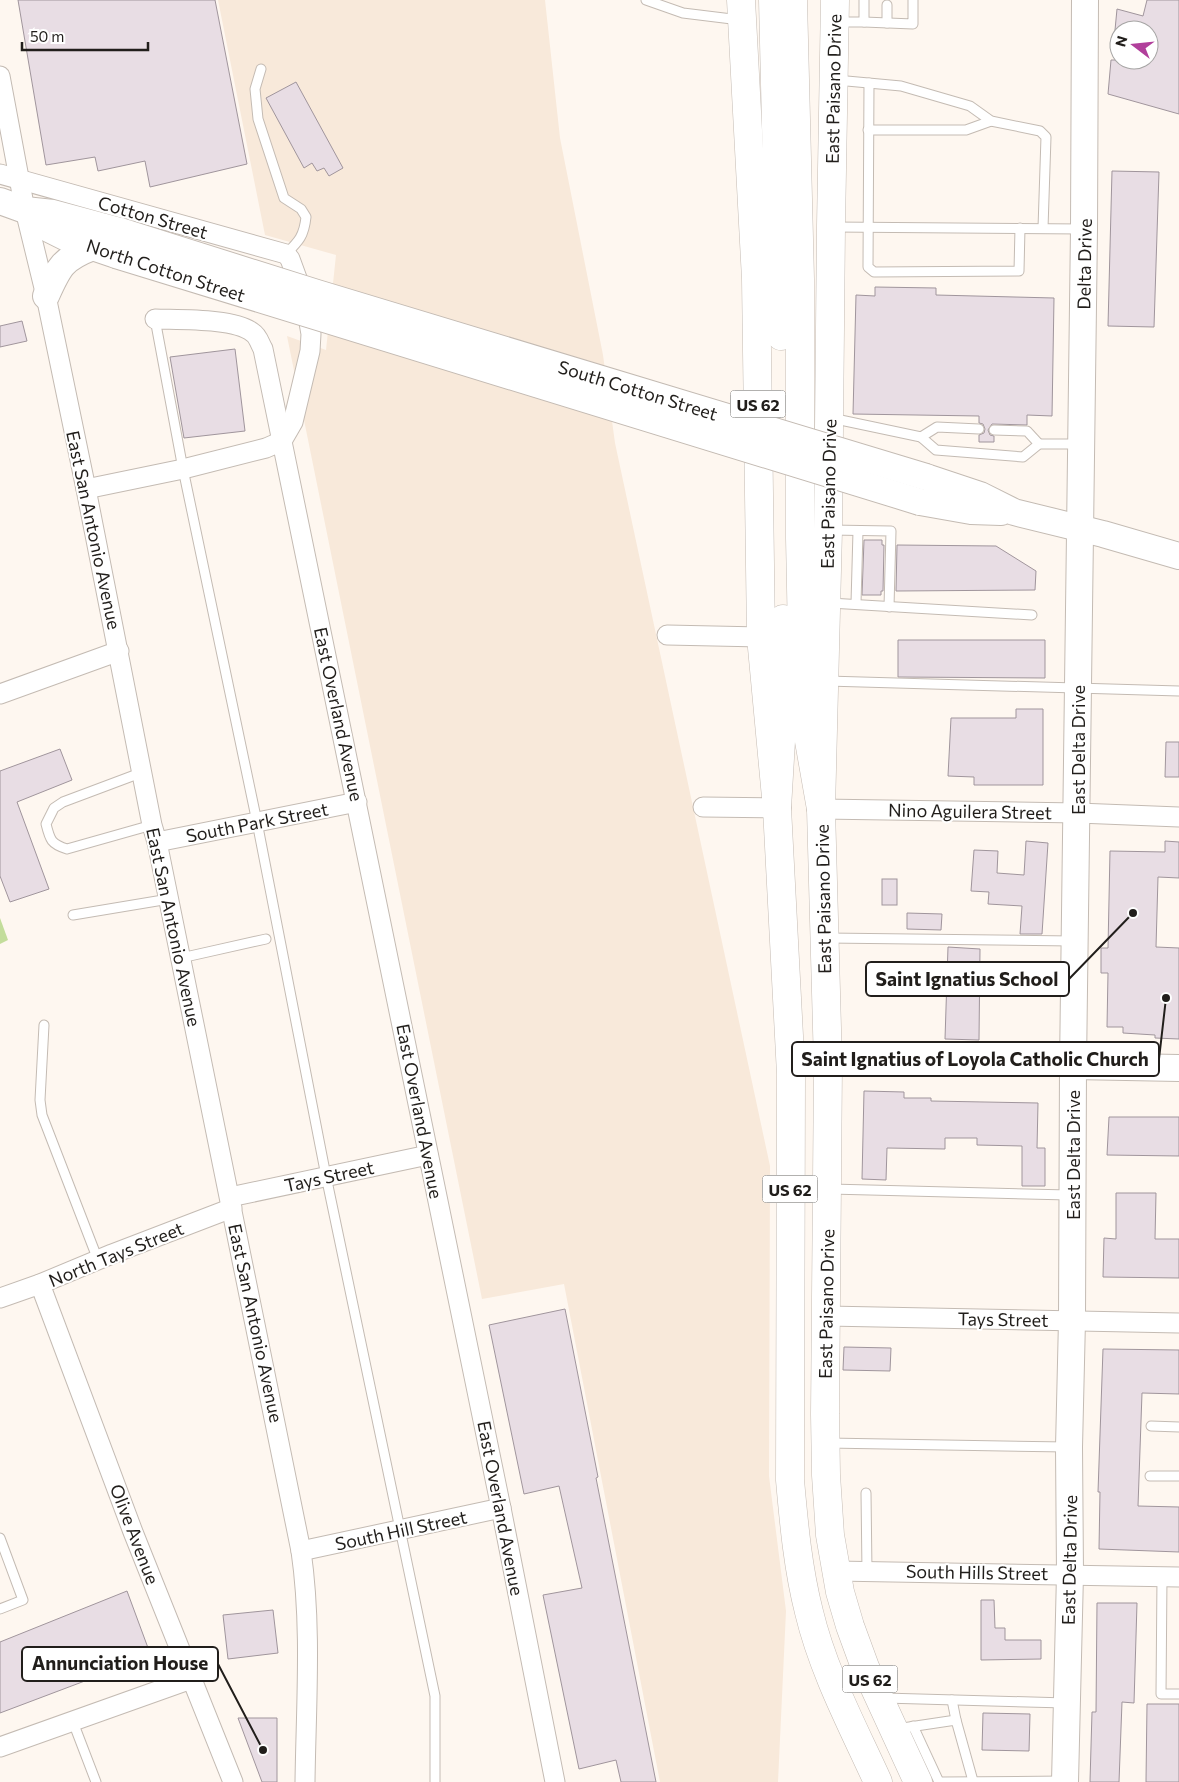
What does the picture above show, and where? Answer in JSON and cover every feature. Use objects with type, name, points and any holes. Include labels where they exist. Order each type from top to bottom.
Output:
[{"type":"main road","points":[[773,0],[783,382],[783,708],[777,808]]},
{"type":"main road","points":[[793,0],[800,269],[800,538],[803,686],[806,724],[821,809]]},
{"type":"main road","name":"Delta Drive","points":[[1080,528],[1085,0]]},
{"type":"main road","name":"East Paisano Drive","points":[[742,10],[756,279],[761,637],[777,808],[791,1074],[790,1480],[795,1542],[809,1613],[828,1671],[878,1782]]},
{"type":"main road","name":"East Paisano Drive","points":[[834,11],[827,602],[821,809],[828,1065],[825,1443],[830,1535],[836,1571],[850,1626],[879,1698],[903,1728],[918,1782]]},
{"type":"main road","name":"North Cotton Street","points":[[0,202],[25,210],[53,213],[110,245],[316,305]]},
{"type":"main road","points":[[46,296],[57,271],[66,260],[74,254],[110,245]]},
{"type":"main road","name":"South Cotton Street","points":[[316,305],[926,477],[980,495],[1014,512]]},
{"type":"main road","name":"South Cotton Street","points":[[316,305],[920,502],[972,511],[1014,512],[1080,528],[1179,556]]},
{"type":"main road","name":"East Delta Drive","points":[[1065,1782],[1070,1574],[1080,528]]},
{"type":"main road","points":[[1074,1066],[1179,1068]]},
{"type":"street","name":"East San Antonio Avenue","points":[[0,76],[25,210],[46,296],[86,489],[301,1551],[306,1620],[305,1782]]},
{"type":"street","points":[[0,174],[20,180]]},
{"type":"street","name":"Cotton Street","points":[[20,180],[286,254]]},
{"type":"street","points":[[86,489],[183,470],[266,448],[282,441],[293,422],[310,351],[311,334],[305,300],[290,259],[286,254]]},
{"type":"street","name":"East Overland Avenue","points":[[155,319],[229,323],[242,326],[254,333],[263,349],[502,1508],[555,1782]]},
{"type":"street","points":[[667,635],[761,637]]},
{"type":"street","points":[[0,694],[119,651]]},
{"type":"street","name":"South Park Street","points":[[155,834],[257,822],[357,802]]},
{"type":"street","points":[[702,807],[777,808]]},
{"type":"street","name":"Nino Aguilera Street","points":[[821,809],[1078,813],[1179,817]]},
{"type":"street","points":[[828,1065],[1074,1066]]},
{"type":"street","name":"Tays Street","points":[[231,1203],[326,1176],[428,1155]]},
{"type":"street","name":"North Tays Street","points":[[0,1298],[40,1284],[231,1203]]},
{"type":"street","name":"Olive Avenue","points":[[40,1284],[133,1532],[233,1782]]},
{"type":"street","name":"Tays Street","points":[[827,1316],[1179,1323]]},
{"type":"street","name":"South Hill Street","points":[[301,1551],[502,1508]]},
{"type":"street","name":"South Hills Street","points":[[836,1571],[1170,1577]]},
{"type":"street","points":[[0,1747],[191,1679]]},
{"type":"lane","points":[[646,0],[683,13],[742,10]]},
{"type":"lane","points":[[864,0],[864,22]]},
{"type":"lane","points":[[834,11],[864,22],[913,24],[914,0]]},
{"type":"lane","points":[[886,23],[887,4]]},
{"type":"lane","points":[[261,69],[256,89],[258,119],[284,198],[301,209],[306,217],[304,232],[298,242],[286,254]]},
{"type":"lane","points":[[833,80],[901,86],[970,106],[990,121],[1040,131],[1046,137],[1043,228]]},
{"type":"lane","points":[[869,83],[868,267],[874,272],[1019,271],[1020,228]]},
{"type":"lane","points":[[868,130],[966,130],[990,121]]},
{"type":"lane","points":[[830,226],[1084,229]]},
{"type":"lane","points":[[155,319],[183,470],[257,822],[326,1176],[435,1696],[434,1782]]},
{"type":"lane","points":[[829,417],[921,437],[936,450],[1023,458],[1039,444],[1081,444]]},
{"type":"lane","points":[[921,437],[937,427],[979,429]]},
{"type":"lane","points":[[994,430],[1027,431],[1039,444]]},
{"type":"lane","points":[[828,530],[891,531],[886,548],[885,577],[889,608]]},
{"type":"lane","points":[[856,603],[860,547],[858,531]]},
{"type":"lane","points":[[827,602],[856,603],[889,608],[1032,615]]},
{"type":"lane","points":[[824,681],[1179,691]]},
{"type":"lane","points":[[143,772],[63,802],[54,808],[46,824],[49,836],[55,845],[67,849],[155,834]]},
{"type":"lane","points":[[73,916],[169,899]]},
{"type":"lane","points":[[824,938],[1075,941]]},
{"type":"lane","points":[[181,958],[266,939]]},
{"type":"lane","points":[[44,1025],[40,1100],[42,1115],[98,1260]]},
{"type":"lane","points":[[827,1189],[1073,1195]]},
{"type":"lane","points":[[1152,1426],[1179,1427]]},
{"type":"lane","points":[[825,1443],[1070,1448]]},
{"type":"lane","points":[[1150,1476],[1179,1476]]},
{"type":"lane","points":[[866,1493],[868,1571]]},
{"type":"lane","points":[[0,1538],[23,1600],[0,1608]]},
{"type":"lane","points":[[1170,1577],[1161,1694],[1179,1694]]},
{"type":"lane","points":[[879,1698],[1066,1703]]},
{"type":"lane","points":[[952,1700],[973,1781]]},
{"type":"lane","points":[[956,1720],[903,1728],[940,1782],[1065,1782]]},
{"type":"lane","points":[[73,1722],[96,1782]]},
{"type":"shaded area","points":[[218,0],[545,0],[560,138],[603,355],[615,443],[770,1166],[769,1476],[786,1611],[778,1782],[660,1782],[564,1284],[482,1299],[287,336],[326,350],[336,255],[265,235]]},
{"type":"green space","points":[[0,918],[8,940],[0,944]]},
{"type":"building","points":[[18,0],[215,0],[247,164],[150,187],[145,161],[98,171],[95,157],[46,165]]},
{"type":"building","points":[[1147,0],[1179,0],[1179,114],[1108,94],[1110,70],[1159,70],[1159,20],[1116,20],[1117,9],[1143,16]]},
{"type":"building","points":[[296,82],[343,168],[329,176],[324,168],[317,171],[312,163],[304,168],[266,98]]},
{"type":"building","points":[[1112,171],[1159,172],[1154,327],[1108,326]]},
{"type":"building","points":[[875,287],[936,288],[936,295],[1054,298],[1052,416],[1027,415],[1027,425],[992,424],[988,430],[990,435],[994,436],[994,442],[979,442],[979,435],[984,433],[985,429],[983,424],[979,423],[979,416],[853,414],[856,295],[875,296]]},
{"type":"building","points":[[22,321],[27,341],[0,347],[0,326]]},
{"type":"building","points":[[235,349],[245,431],[184,438],[170,357]]},
{"type":"building","points":[[864,540],[882,540],[882,545],[884,545],[883,591],[881,591],[881,595],[862,595]]},
{"type":"building","points":[[897,545],[996,546],[1036,571],[1035,590],[896,591]]},
{"type":"building","points":[[898,640],[1045,640],[1045,678],[898,677]]},
{"type":"building","points":[[1016,709],[1043,709],[1043,785],[974,785],[974,777],[948,776],[951,718],[1016,718]]},
{"type":"building","points":[[1166,742],[1179,742],[1179,777],[1165,777]]},
{"type":"building","points":[[60,749],[72,780],[17,802],[49,889],[10,902],[0,876],[0,771]]},
{"type":"building","points":[[1026,841],[1048,843],[1042,934],[1020,934],[1022,906],[988,904],[989,892],[971,891],[974,850],[998,851],[997,873],[1024,875]]},
{"type":"building","points":[[1165,841],[1179,842],[1179,878],[1158,877],[1156,947],[1179,948],[1179,1039],[1155,1038],[1155,1035],[1123,1033],[1123,1027],[1107,1027],[1108,973],[1101,973],[1101,948],[1108,948],[1110,851],[1165,852]]},
{"type":"building","points":[[882,879],[897,879],[897,905],[882,905]]},
{"type":"building","points":[[907,913],[942,914],[941,930],[907,929]]},
{"type":"building","points":[[948,947],[980,949],[979,1040],[945,1039]]},
{"type":"building","points":[[864,1091],[904,1092],[904,1098],[931,1098],[931,1101],[1038,1103],[1037,1148],[1045,1148],[1045,1186],[1022,1186],[1022,1146],[977,1145],[977,1138],[945,1138],[945,1149],[887,1148],[886,1180],[862,1179]]},
{"type":"building","points":[[1109,1117],[1179,1117],[1179,1156],[1107,1155]]},
{"type":"building","points":[[1116,1193],[1156,1193],[1155,1239],[1179,1239],[1179,1278],[1103,1277],[1104,1238],[1116,1239]]},
{"type":"building","points":[[565,1309],[656,1782],[621,1782],[616,1760],[579,1769],[543,1595],[582,1588],[559,1486],[524,1494],[489,1325]]},
{"type":"building","points":[[844,1347],[891,1348],[890,1371],[843,1370]]},
{"type":"building","points":[[1103,1349],[1179,1350],[1179,1394],[1142,1393],[1138,1506],[1179,1507],[1179,1552],[1099,1549],[1100,1492],[1098,1492]]},
{"type":"building","points":[[127,1591],[151,1656],[0,1713],[0,1642]]},
{"type":"building","points":[[981,1600],[994,1600],[995,1628],[1005,1628],[1005,1640],[1041,1640],[1041,1659],[981,1660]]},
{"type":"building","points":[[1097,1603],[1137,1603],[1134,1703],[1122,1702],[1119,1782],[1090,1782],[1092,1712],[1096,1712]]},
{"type":"building","points":[[273,1610],[278,1653],[228,1659],[223,1615]]},
{"type":"building","points":[[1147,1704],[1179,1704],[1179,1782],[1146,1782]]},
{"type":"building","points":[[983,1713],[1030,1714],[1029,1751],[982,1750]]},
{"type":"building","points":[[238,1718],[277,1718],[277,1782],[262,1782]]},
{"type":"place","name":"Saint Ignatius School","points":[[1133,913]]},
{"type":"place","name":"Saint Ignatius of Loyola Catholic Church","points":[[1166,998]]},
{"type":"place","name":"Annunciation House","points":[[263,1750]]}]
